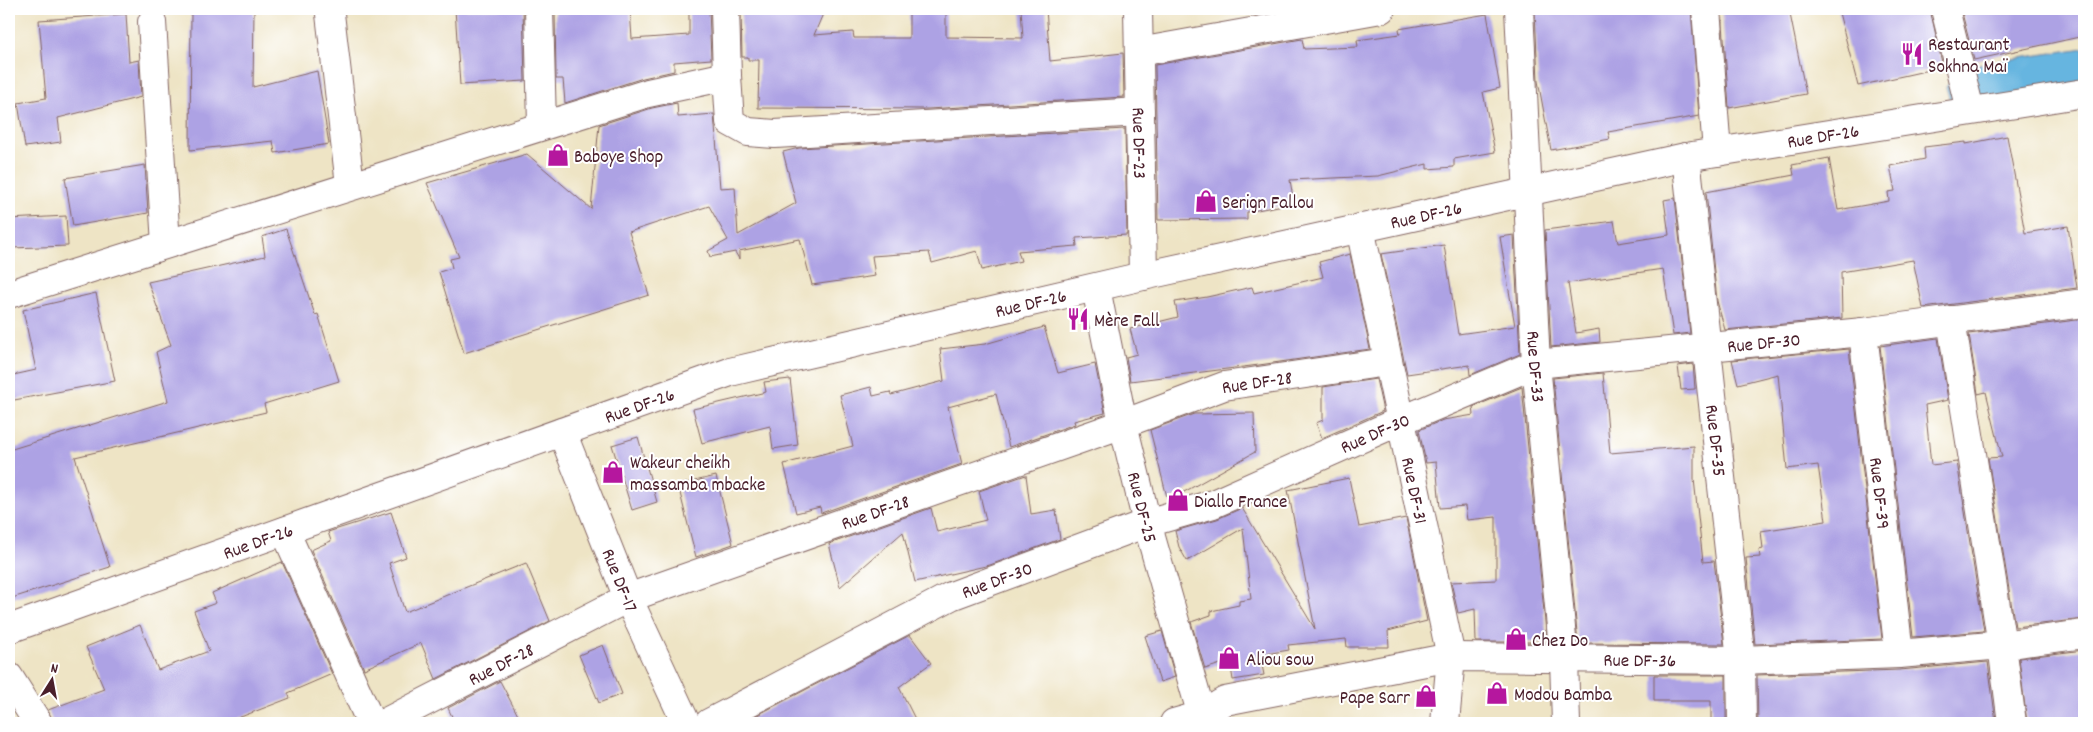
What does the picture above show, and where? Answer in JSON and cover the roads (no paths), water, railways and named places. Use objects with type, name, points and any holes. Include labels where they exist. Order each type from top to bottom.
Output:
[{"type":"street","points":[[540,9],[542,125]]},
{"type":"street","points":[[725,9],[730,122],[748,132],[775,134],[1140,112]]},
{"type":"street","name":"Rue DF-23","points":[[1138,9],[1143,276]]},
{"type":"street","points":[[1139,52],[1321,13],[1381,9]]},
{"type":"street","name":"Rue DF-33","points":[[1519,9],[1536,364],[1564,659],[1566,723]]},
{"type":"street","points":[[1706,9],[1717,152]]},
{"type":"street","points":[[1945,9],[1970,110]]},
{"type":"street","points":[[330,14],[350,186]]},
{"type":"street","points":[[152,22],[166,244]]},
{"type":"street","points":[[9,294],[542,125],[648,93],[727,76]]},
{"type":"street","name":"Rue DF-26","points":[[9,629],[730,372],[1143,276],[1686,157],[2084,92]]},
{"type":"street","name":"Rue DF-35","points":[[1686,157],[1705,346],[1741,660],[1742,723]]},
{"type":"street","name":"Rue DF-31","points":[[1360,228],[1451,657],[1445,723]]},
{"type":"street","name":"Rue DF-25","points":[[1096,288],[1123,424],[1147,523],[1203,719]]},
{"type":"street","name":"Rue DF-30","points":[[709,723],[951,596],[1147,523],[1213,504],[1400,421],[1536,364],[1863,332],[2084,303]]},
{"type":"street","points":[[1951,320],[2002,645],[2012,723]]},
{"type":"street","name":"Rue DF-39","points":[[1863,332],[1899,654]]},
{"type":"street","name":"Rue DF-28","points":[[384,723],[628,598],[1123,424],[1224,386],[1387,362]]},
{"type":"street","name":"Rue DF-17","points":[[562,432],[628,598],[686,723]]},
{"type":"street","points":[[285,531],[371,723]]},
{"type":"street","name":"Rue DF-36","points":[[1174,723],[1203,719],[1225,700],[1451,657],[1741,660],[1899,654],[2002,645],[2084,634]]},
{"type":"street","points":[[9,677],[38,723]]},
{"type":"water","points":[[2084,48],[2084,87],[1952,108],[1946,87],[1961,67]]},
{"type":"place","name":"Restaurant Sokhna Maï","points":[[1912,54]]},
{"type":"place","name":"Baboye Shop","points":[[558,155]]},
{"type":"place","name":"Serign Fallou","points":[[1206,201]]},
{"type":"place","name":"Mère Fall","points":[[1078,319]]},
{"type":"place","name":"Wakeur cheikh massamba mbacke","points":[[613,472]]},
{"type":"place","name":"Diallo France","points":[[1178,500]]},
{"type":"place","name":"Chez Do","points":[[1516,639]]},
{"type":"place","name":"Aliou sow","points":[[1229,658]]},
{"type":"place","name":"Modou Bamba","points":[[1497,693]]},
{"type":"place","name":"Pape Sarr","points":[[1426,696]]}]
